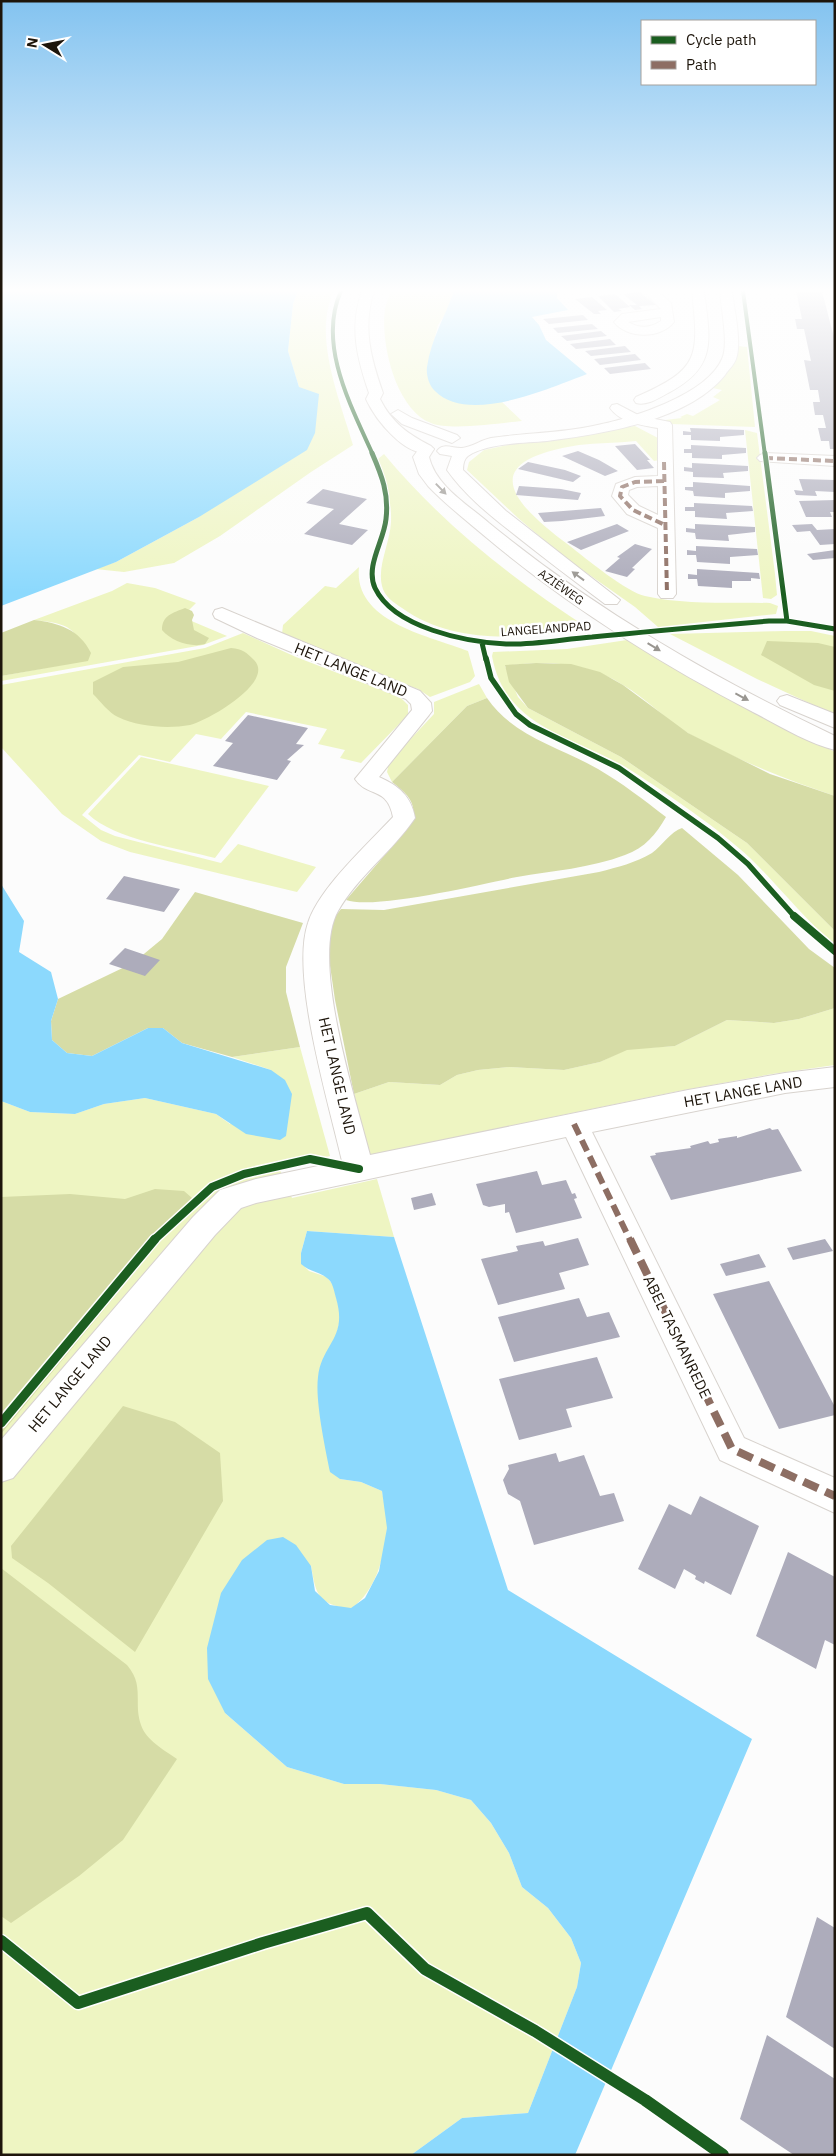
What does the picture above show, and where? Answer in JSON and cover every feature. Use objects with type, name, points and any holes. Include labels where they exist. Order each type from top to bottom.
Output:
[{"type":"street","points":[[600,412],[617,408],[662,392]]},
{"type":"street","points":[[464,453],[452,438],[407,421],[395,413],[385,398],[376,393],[373,398],[380,416],[397,434],[426,449],[464,453],[490,443],[592,431],[636,420],[686,400],[699,392]]},
{"type":"street","points":[[617,408],[636,420],[665,425],[664,481],[667,594]]},
{"type":"street","points":[[426,449],[452,438],[572,418]]},
{"type":"street","name":"AZIËWEG","points":[[426,449],[421,457],[422,467],[449,496],[538,572],[598,612],[699,674],[835,744]]},
{"type":"street","name":"AZIËWEG","points":[[464,453],[456,463],[455,471],[481,498],[557,560],[618,605],[693,650]]},
{"type":"street","points":[[766,458],[835,461]]},
{"type":"street","points":[[664,481],[635,482],[622,487],[620,496],[633,510],[665,525]]},
{"type":"street","name":"HET LANGE LAND","points":[[222,614],[264,634],[413,695],[421,702],[422,711],[366,779],[394,792],[402,805],[404,818],[328,906],[319,924],[315,950],[320,998],[359,1169]]},
{"type":"street","points":[[728,670],[778,696],[835,722]]},
{"type":"street","name":"HET LANGE LAND","points":[[1,1466],[204,1226],[232,1199],[256,1191],[574,1124],[746,1090],[835,1077]]},
{"type":"street","name":"ABEL TASMANREDE","points":[[574,1124],[732,1449],[835,1496]]},
{"type":"green space","points":[[295,392],[336,392],[353,445],[220,536],[174,563],[124,572],[95,569],[116,562],[199,517]]},
{"type":"green space","points":[[401,392],[462,392],[481,404],[502,402],[522,421],[476,426],[440,425],[431,423],[419,416],[408,404]]},
{"type":"green space","points":[[720,392],[751,392],[755,427],[671,424],[665,420],[682,418],[680,417],[687,414],[693,416],[720,400],[713,397]]},
{"type":"green space","points":[[635,426],[658,438],[660,460],[654,461],[636,441],[579,445],[547,452],[526,461],[515,472],[513,485],[519,498],[531,513],[549,529],[628,589],[645,596],[676,601],[770,603],[778,606],[776,614],[658,627],[635,607],[564,557],[518,518],[467,470],[469,462],[484,450]]},
{"type":"green space","points":[[745,430],[757,433],[777,595],[771,599],[763,598]]},
{"type":"green space","points":[[384,454],[455,528],[507,571],[591,630],[518,636],[470,634],[446,629],[424,621],[402,608],[387,596],[382,586],[381,571],[391,514],[389,498],[378,459]]},
{"type":"green space","points":[[359,567],[360,586],[368,601],[381,614],[415,632],[468,651],[475,676],[470,682],[430,697],[418,689],[341,661],[282,634],[283,625],[325,586],[336,588]]},
{"type":"green space","points":[[127,583],[155,588],[196,603],[182,617],[227,636],[203,645],[1,681],[1,676],[88,660],[79,640],[70,629],[56,623],[34,620],[112,591]]},
{"type":"green space","points":[[185,608],[192,611],[194,615],[192,620],[194,630],[209,638],[205,644],[182,643],[162,630],[162,625],[166,618],[172,613]]},
{"type":"green space","points":[[34,620],[60,625],[81,638],[91,653],[88,661],[1,676],[1,633]]},
{"type":"green space","points":[[811,631],[835,636],[835,715],[757,679],[670,634]]},
{"type":"green space","points":[[243,633],[296,657],[400,697],[408,705],[408,715],[361,763],[340,758],[345,750],[318,744],[327,729],[246,712],[221,739],[196,734],[170,762],[139,755],[82,815],[101,830],[115,836],[221,863],[238,844],[316,867],[297,892],[130,852],[101,841],[62,814],[1,747],[1,685],[205,648]]},
{"type":"green space","points":[[627,640],[688,676],[835,752],[835,796],[798,783],[708,744],[682,729],[632,691],[595,671],[551,663],[505,666],[518,697],[528,708],[621,757],[747,843],[835,931],[835,945],[750,858],[708,824],[632,771],[567,739],[528,716],[512,700],[500,681],[492,656],[493,652],[567,649]]},
{"type":"green space","points":[[767,641],[818,643],[835,647],[835,691],[814,685],[761,655]]},
{"type":"green space","points":[[231,648],[244,651],[254,660],[258,669],[256,679],[237,699],[210,716],[190,725],[172,727],[135,723],[111,713],[93,694],[93,682],[123,667],[178,662]]},
{"type":"green space","points":[[536,663],[571,664],[600,672],[623,685],[688,733],[770,774],[835,796],[835,931],[747,843],[621,757],[528,708],[509,682],[505,665]]},
{"type":"green space","points":[[479,684],[487,698],[467,706],[392,782],[387,772],[389,762],[434,714],[434,702]]},
{"type":"green space","points":[[487,698],[498,711],[523,732],[598,769],[666,817],[658,829],[649,840],[632,852],[599,863],[404,899],[380,902],[346,900],[409,827],[412,820],[413,807],[408,796],[392,782],[467,706]]},
{"type":"green space","points":[[141,757],[269,786],[215,858],[166,847],[130,837],[100,823],[88,814]]},
{"type":"green space","points":[[682,828],[738,875],[809,949],[835,968],[835,1008],[799,1019],[774,1023],[727,1020],[675,1046],[627,1050],[600,1062],[564,1070],[509,1067],[478,1070],[457,1075],[440,1085],[389,1082],[354,1094],[335,1000],[327,945],[334,918],[341,909],[384,910],[599,872],[626,864],[652,853],[674,832]]},
{"type":"green space","points":[[195,892],[303,923],[286,967],[286,992],[300,1047],[232,1057],[182,1043],[163,1028],[148,1028],[92,1056],[67,1053],[52,1040],[51,1021],[58,999],[133,963],[162,939]]},
{"type":"green space","points":[[835,1008],[835,1065],[679,1091],[369,1155],[354,1094],[389,1082],[440,1085],[457,1075],[478,1070],[509,1067],[564,1070],[600,1062],[627,1049],[675,1046],[727,1020],[774,1023],[799,1019]]},
{"type":"green space","points":[[300,1047],[330,1156],[280,1170],[292,1198],[377,1179],[394,1237],[307,1231],[301,1253],[301,1263],[309,1271],[327,1277],[333,1285],[341,1315],[336,1337],[323,1359],[340,1479],[361,1482],[382,1491],[387,1529],[384,1551],[373,1583],[367,1593],[351,1609],[332,1605],[321,1597],[317,1592],[311,1565],[225,1713],[287,1767],[344,1784],[380,1784],[436,1790],[471,1800],[491,1823],[509,1853],[522,1887],[548,1908],[571,1938],[581,1963],[577,1987],[528,2113],[462,2118],[411,2155],[1,2155],[1,1101],[30,1112],[75,1114],[104,1104],[145,1098],[216,1114],[230,1124],[271,1070],[232,1057]]},
{"type":"green space","points":[[155,1189],[184,1191],[199,1204],[179,1219],[1,1434],[1,1197],[70,1194],[125,1199]]},
{"type":"green space","points":[[123,1406],[175,1422],[220,1453],[223,1501],[135,1652],[48,1583],[12,1558],[11,1546]]},
{"type":"green space","points":[[1,1568],[127,1665],[136,1680],[139,1717],[143,1730],[156,1744],[177,1759],[123,1840],[79,1876],[11,1923],[1,1916]]},
{"type":"water","points":[[1,392],[312,392],[319,394],[315,433],[307,450],[199,517],[116,562],[1,606]]},
{"type":"water","points":[[436,392],[538,392],[488,404],[467,405],[449,401]]},
{"type":"water","points":[[1,884],[24,921],[19,952],[51,972],[58,999],[51,1021],[52,1040],[67,1053],[92,1056],[148,1028],[163,1028],[182,1043],[271,1070],[285,1080],[292,1094],[286,1136],[280,1140],[246,1134],[216,1114],[145,1098],[104,1104],[75,1114],[30,1112],[1,1101]]},
{"type":"water","points":[[307,1231],[394,1237],[508,1590],[752,1739],[575,2155],[411,2155],[462,2118],[528,2113],[577,1987],[581,1963],[571,1938],[548,1908],[522,1887],[509,1853],[491,1823],[471,1800],[436,1790],[380,1784],[344,1784],[287,1767],[225,1713],[208,1679],[207,1648],[221,1593],[242,1560],[267,1540],[283,1537],[296,1545],[311,1566],[315,1591],[330,1605],[351,1608],[365,1598],[379,1571],[387,1528],[382,1491],[361,1482],[340,1479],[330,1472],[321,1424],[317,1387],[320,1366],[337,1332],[339,1312],[334,1290],[329,1280],[301,1264],[301,1253]]},
{"type":"building","points":[[818,392],[835,392],[835,449],[830,449],[829,441],[821,441],[818,428],[826,428],[823,415],[815,415],[813,402],[820,402]]},
{"type":"building","points":[[690,428],[744,430],[744,435],[720,437],[720,441],[691,440],[691,435],[683,435],[683,431],[691,432]]},
{"type":"building","points":[[635,444],[650,460],[647,460],[654,468],[637,470],[615,446]]},
{"type":"building","points":[[691,445],[746,448],[746,453],[722,455],[722,459],[692,458],[692,453],[684,453],[684,449],[691,449]]},
{"type":"building","points":[[578,451],[618,471],[605,476],[562,456]]},
{"type":"building","points":[[528,462],[565,470],[581,476],[573,482],[518,469]]},
{"type":"building","points":[[692,463],[748,466],[748,471],[723,473],[724,478],[693,477],[693,472],[684,471],[684,467],[692,468]]},
{"type":"building","points":[[799,479],[835,480],[835,492],[815,491],[817,496],[796,495],[794,490],[803,491]]},
{"type":"building","points":[[693,482],[750,486],[750,491],[725,493],[725,498],[694,496],[693,491],[685,490],[685,487],[693,487]]},
{"type":"building","points":[[519,486],[561,489],[581,493],[578,500],[516,495]]},
{"type":"building","points":[[323,489],[367,499],[339,524],[368,530],[352,545],[304,534],[334,509],[306,503]]},
{"type":"building","points":[[835,500],[835,512],[830,512],[832,517],[806,517],[799,501]]},
{"type":"building","points":[[694,503],[752,506],[753,511],[726,513],[727,519],[695,517],[695,511],[685,511],[685,507],[694,507]]},
{"type":"building","points":[[601,508],[605,516],[562,521],[544,522],[538,513]]},
{"type":"building","points":[[617,524],[629,531],[581,550],[567,542]]},
{"type":"building","points":[[695,524],[755,527],[755,532],[728,535],[729,541],[696,539],[695,533],[686,532],[686,528],[695,529]]},
{"type":"building","points":[[812,524],[817,530],[835,529],[835,544],[820,545],[810,531],[797,532],[792,525]]},
{"type":"building","points":[[635,544],[652,549],[632,568],[635,569],[627,577],[605,571],[620,558],[617,557]]},
{"type":"building","points":[[696,546],[757,549],[758,555],[730,557],[730,564],[697,562],[696,555],[687,555],[687,550],[696,551]]},
{"type":"building","points":[[835,550],[835,558],[813,560],[807,554]]},
{"type":"building","points":[[697,569],[759,573],[760,579],[751,578],[751,581],[732,581],[732,588],[698,586],[697,579],[688,579],[688,574],[697,575]]},
{"type":"building","points":[[248,715],[308,728],[296,744],[304,745],[287,760],[291,761],[277,780],[213,766],[233,743],[225,741]]},
{"type":"building","points":[[124,876],[180,889],[164,912],[106,899]]},
{"type":"building","points":[[125,948],[160,960],[145,976],[109,964]]},
{"type":"building","points":[[770,1128],[772,1130],[778,1129],[802,1171],[671,1200],[650,1156],[656,1155],[655,1153],[691,1148],[690,1146],[708,1141],[710,1144],[719,1142],[718,1139],[737,1136],[737,1138]]},
{"type":"building","points":[[537,1171],[542,1185],[566,1180],[572,1194],[575,1193],[577,1198],[574,1199],[582,1218],[516,1233],[509,1212],[505,1213],[505,1204],[489,1207],[483,1205],[476,1184]]},
{"type":"building","points":[[432,1193],[436,1205],[414,1210],[411,1198]]},
{"type":"building","points":[[578,1238],[589,1265],[559,1273],[565,1289],[498,1305],[481,1259],[518,1251],[516,1246],[543,1241],[545,1246]]},
{"type":"building","points":[[825,1239],[833,1251],[793,1260],[787,1248]]},
{"type":"building","points":[[759,1254],[766,1267],[726,1276],[720,1264]]},
{"type":"building","points":[[769,1281],[835,1407],[835,1415],[779,1429],[713,1294]]},
{"type":"building","points":[[579,1298],[587,1317],[609,1312],[620,1337],[514,1362],[498,1317]]},
{"type":"building","points":[[597,1357],[613,1398],[566,1409],[572,1427],[519,1440],[499,1379]]},
{"type":"building","points":[[556,1453],[559,1462],[584,1455],[600,1496],[614,1493],[624,1521],[534,1545],[520,1501],[508,1494],[503,1480],[509,1469],[508,1465]]},
{"type":"building","points":[[700,1496],[759,1526],[731,1595],[705,1581],[704,1584],[695,1579],[696,1576],[684,1569],[675,1589],[638,1569],[669,1504],[691,1515]]},
{"type":"building","points":[[788,1552],[835,1577],[835,1645],[825,1640],[816,1669],[756,1636]]},
{"type":"building","points":[[817,1917],[835,1928],[835,2049],[786,2017]]},
{"type":"building","points":[[767,2035],[835,2079],[835,2155],[794,2155],[740,2119]]},
{"type":"marked path","points":[[765,458],[835,461]]},
{"type":"marked path","points":[[664,462],[667,594]]},
{"type":"marked path","points":[[664,481],[635,482],[622,487],[620,496],[633,510],[665,525]]},
{"type":"marked path","points":[[574,1124],[732,1449],[835,1496]]},
{"type":"cycle path","name":"LANGELANDPAD","points":[[346,392],[386,488],[385,524],[372,574],[375,589],[392,608],[422,626],[474,641],[508,644],[769,621],[787,621],[835,629]]},
{"type":"cycle path","points":[[756,392],[787,621]]},
{"type":"cycle path","points":[[482,643],[491,678],[516,714],[530,725],[619,768],[718,838],[748,864],[798,920],[835,951]]},
{"type":"cycle path","points":[[1,1423],[154,1240],[212,1187],[244,1174],[310,1159],[359,1169]]},
{"type":"cycle path","points":[[1,1941],[78,2003],[263,1943],[367,1913],[425,1969],[535,2031],[645,2100],[723,2155]]}]
